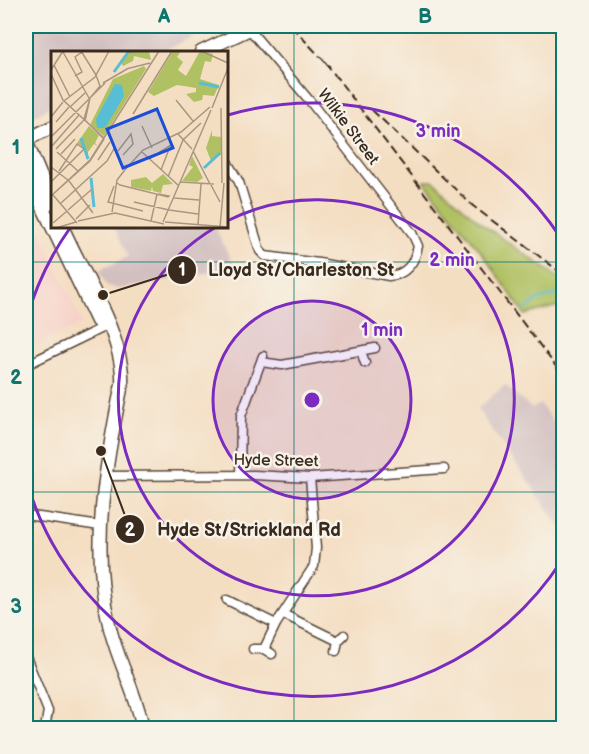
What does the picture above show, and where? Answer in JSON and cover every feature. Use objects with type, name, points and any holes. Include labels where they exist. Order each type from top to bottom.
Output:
[{"type":"highway","points":[[561,26],[564,29]]},
{"type":"street","points":[[203,51],[253,27]]},
{"type":"street","name":"Wilkie Street","points":[[228,163],[239,182],[260,251],[265,256],[389,276],[399,274],[409,267],[418,246],[402,221],[253,27]]},
{"type":"street","points":[[51,128],[26,141],[51,201]]},
{"type":"street","points":[[26,171],[51,221]]},
{"type":"street","points":[[54,228],[104,327]]},
{"type":"street","points":[[63,228],[104,327],[114,362],[119,399],[100,526],[101,579],[108,621],[143,729]]},
{"type":"street","points":[[26,365],[104,327]]},
{"type":"street","points":[[240,475],[241,416],[262,359],[282,365],[375,348]]},
{"type":"street","points":[[361,351],[365,363]]},
{"type":"street","name":"Hyde Street","points":[[108,476],[240,475],[310,478],[444,469]]},
{"type":"street","points":[[253,649],[268,652],[276,624],[306,581],[315,561],[310,478]]},
{"type":"street","points":[[26,515],[100,526]]},
{"type":"street","points":[[227,600],[276,624]]},
{"type":"street","points":[[283,614],[341,638],[336,651]]},
{"type":"street","points":[[26,657],[48,711],[45,729]]},
{"type":"shaded area","points":[[26,26],[215,26],[163,51],[51,51],[51,107],[29,118],[26,111]]},
{"type":"shaded area","points":[[26,200],[83,324],[26,349]]},
{"type":"shaded area","points":[[115,228],[215,228],[235,268],[118,289],[106,285],[99,270],[128,257]]},
{"type":"shaded area","points":[[505,385],[532,409],[540,404],[563,435],[563,530],[477,409]]},
{"type":"green space","points":[[424,181],[434,181],[482,224],[563,281],[563,300],[558,306],[525,315],[483,254]]},
{"type":"waterway","points":[[525,310],[536,301],[564,292]]},
{"type":"railway","points":[[291,26],[330,67]]},
{"type":"railway","points":[[325,62],[564,377]]},
{"type":"railway","points":[[372,110],[473,206],[564,275]]},
{"type":"place","name":"Lloyd St/Charleston St","points":[[103,295]]},
{"type":"place","name":"Hyde St/Strickland Rd","points":[[101,451]]}]
